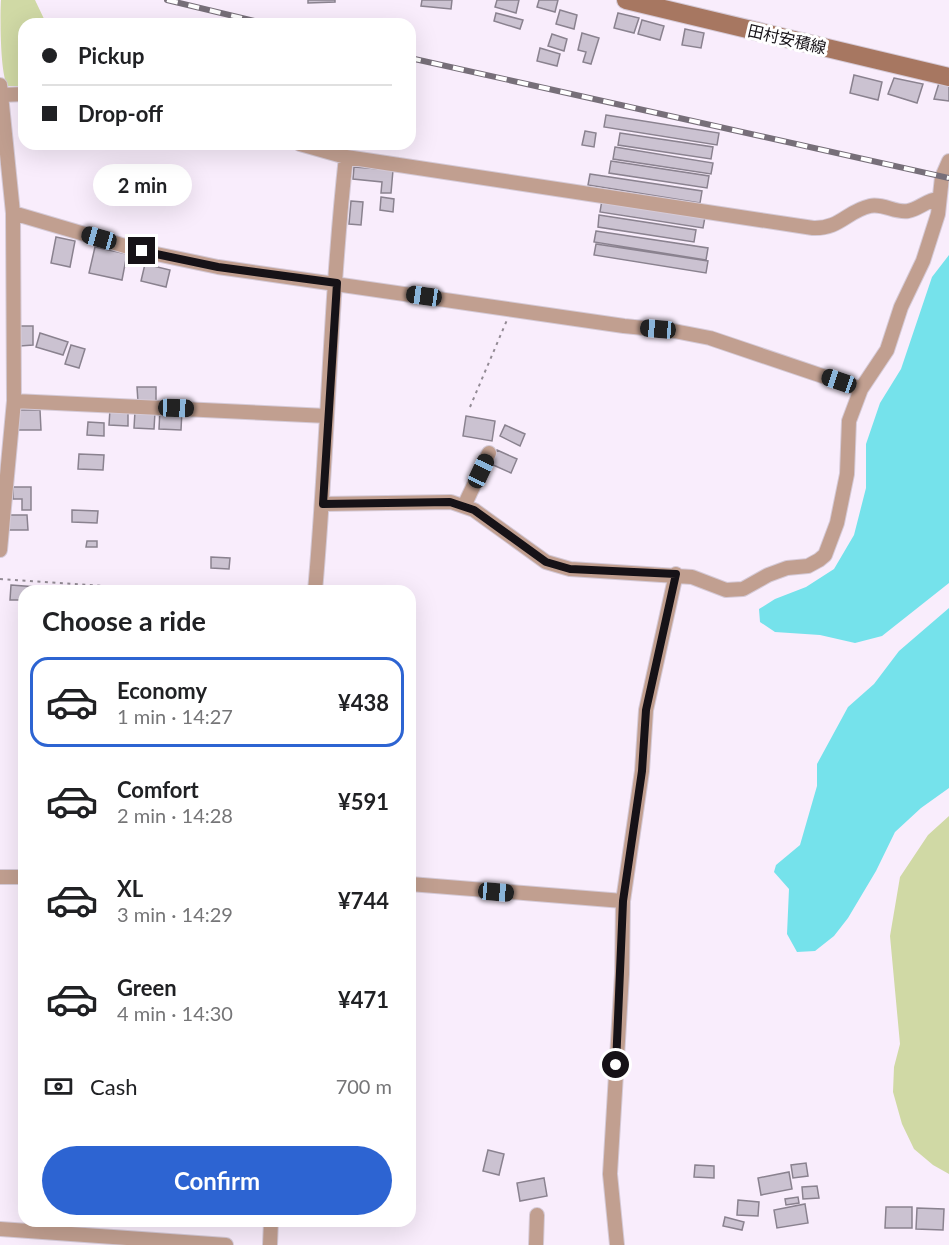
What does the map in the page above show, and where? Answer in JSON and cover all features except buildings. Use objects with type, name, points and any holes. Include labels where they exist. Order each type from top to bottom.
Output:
[{"type":"main road","name":"田村安積線","points":[[626,0],[949,77]]},
{"type":"street","points":[[0,550],[14,401],[14,213],[1,90],[18,93]]},
{"type":"street","points":[[321,150],[346,157],[813,228],[830,228],[867,206],[876,205],[909,210],[928,200],[939,199]]},
{"type":"street","points":[[316,585],[323,504],[339,218],[346,157]]},
{"type":"street","points":[[323,504],[450,502],[474,510],[546,562],[570,569],[676,574],[692,577],[717,588],[743,589],[752,582],[787,568],[808,566],[825,555],[837,524],[847,474],[849,421],[861,389],[887,350],[901,307],[923,261],[938,214],[942,177],[949,161]]},
{"type":"street","points":[[14,213],[142,251],[218,267],[710,338],[861,389]]},
{"type":"street","points":[[14,401],[327,416]]},
{"type":"street","points":[[464,506],[489,453]]},
{"type":"street","points":[[617,1245],[609,1184],[622,974],[623,901],[642,771],[646,710],[676,574]]},
{"type":"street","points":[[0,877],[18,877]]},
{"type":"street","points":[[416,885],[623,901]]},
{"type":"street","points":[[536,1245],[537,1215]]},
{"type":"street","points":[[270,1245],[271,1227]]},
{"type":"street","points":[[0,1228],[226,1245]]},
{"type":"path","points":[[470,407],[511,309]]},
{"type":"path","points":[[0,579],[90,585]]},
{"type":"green space","points":[[1,0],[35,0],[44,18],[18,18],[18,86],[8,86],[5,80]]},
{"type":"green space","points":[[949,816],[949,1174],[933,1165],[914,1149],[902,1124],[893,1092],[894,1067],[900,1044],[890,936],[900,877],[928,835]]},
{"type":"water","points":[[949,255],[949,583],[882,636],[855,643],[820,635],[775,632],[760,622],[759,609],[775,599],[806,587],[834,569],[854,535],[866,488],[866,444],[880,403],[901,369],[932,277]]},
{"type":"water","points":[[949,608],[949,788],[921,808],[895,832],[876,871],[848,918],[834,936],[815,951],[797,952],[787,934],[789,889],[774,872],[776,865],[800,845],[817,786],[817,764],[848,707],[874,684],[899,651]]},
{"type":"railway","points":[[167,0],[242,18]]},
{"type":"railway","points":[[416,59],[949,178]]},
{"type":"route","points":[[142,251],[218,267],[337,283],[323,504],[450,502],[474,510],[546,562],[570,569],[676,574],[646,710],[642,771],[623,901],[622,974],[616,1065]]}]
